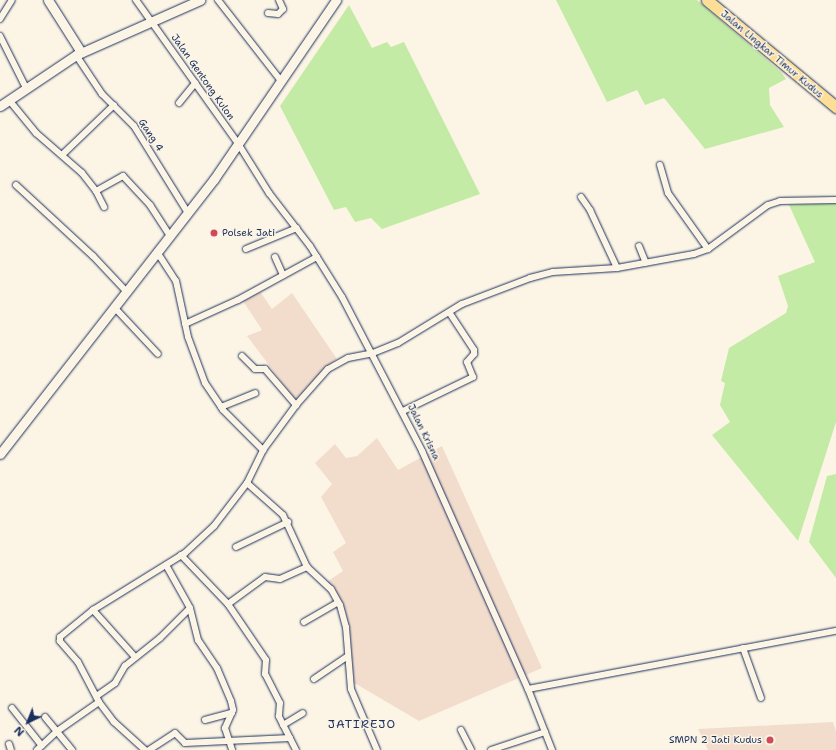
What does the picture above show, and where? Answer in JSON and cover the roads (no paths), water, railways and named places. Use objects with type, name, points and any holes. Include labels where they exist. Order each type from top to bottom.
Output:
[{"type":"highway","name":"Jalan Lingkar Timur Kudus","points":[[707,0],[836,107]]},
{"type":"highway","name":"Jalan Lingkar Timur Kudus","points":[[716,0],[836,99]]},
{"type":"main road","points":[[48,0],[79,53]]},
{"type":"main road","points":[[0,106],[79,53],[200,0]]},
{"type":"main road","points":[[0,454],[188,213],[239,145],[336,0]]},
{"type":"street","name":"Jalan Gentong Kulon","points":[[136,0],[239,145]]},
{"type":"street","points":[[218,0],[281,81]]},
{"type":"street","points":[[268,13],[278,14],[283,10],[279,0]]},
{"type":"street","points":[[0,19],[8,1]]},
{"type":"street","points":[[0,36],[26,88]]},
{"type":"street","name":"Gang 4","points":[[79,53],[102,94],[134,126],[188,213]]},
{"type":"street","points":[[179,103],[195,83]]},
{"type":"street","points":[[9,100],[36,133],[82,173],[96,191],[104,207]]},
{"type":"street","points":[[62,155],[114,105]]},
{"type":"street","name":"Jalan Krisna","points":[[239,145],[269,192],[317,257],[373,353],[403,411],[528,689],[552,750]]},
{"type":"street","points":[[660,165],[668,193],[708,249]]},
{"type":"street","points":[[96,191],[123,176],[150,205],[170,236]]},
{"type":"street","points":[[16,185],[93,256],[126,291]]},
{"type":"street","points":[[581,198],[594,217],[616,268]]},
{"type":"street","points":[[145,750],[114,722],[78,662],[59,639],[93,610],[181,555],[221,519],[247,482],[263,450],[296,405],[333,365],[348,358],[373,353],[404,341],[469,301],[541,274],[616,268],[708,249],[768,205],[780,201],[836,200]]},
{"type":"street","points":[[246,249],[297,228]]},
{"type":"street","points":[[640,246],[646,263]]},
{"type":"street","points":[[157,252],[176,281],[185,324],[196,362],[205,383],[221,407],[263,450]]},
{"type":"street","points":[[275,257],[282,275]]},
{"type":"street","points":[[185,324],[238,300],[317,257]]},
{"type":"street","points":[[114,307],[158,354]]},
{"type":"street","points":[[403,411],[473,377],[467,362],[474,354],[474,350],[449,312]]},
{"type":"street","points":[[242,356],[256,369],[265,369],[296,405]]},
{"type":"street","points":[[221,407],[255,393]]},
{"type":"street","points":[[247,482],[279,511],[288,522],[307,567],[331,589],[338,602],[345,620],[348,656],[354,696],[377,750]]},
{"type":"street","points":[[236,547],[288,522]]},
{"type":"street","points":[[181,555],[228,604],[266,660],[265,674],[279,699],[279,716],[296,750]]},
{"type":"street","points":[[166,565],[190,608],[198,640],[217,668],[231,701],[232,713],[226,728],[228,740],[232,750]]},
{"type":"street","points":[[228,604],[265,577],[280,579],[307,567]]},
{"type":"street","points":[[304,622],[338,602]]},
{"type":"street","points":[[12,708],[40,748],[56,732],[99,698],[115,683],[123,669],[190,608]]},
{"type":"street","points":[[93,610],[135,658]]},
{"type":"street","points":[[528,689],[836,631]]},
{"type":"street","points":[[743,648],[762,698]]},
{"type":"street","points":[[314,679],[348,656]]},
{"type":"street","points":[[205,720],[232,713]]},
{"type":"street","points":[[283,725],[303,713]]},
{"type":"street","points":[[45,717],[72,750]]},
{"type":"street","points":[[461,730],[471,750]]},
{"type":"street","points":[[491,750],[545,732]]},
{"type":"street","points":[[149,750],[175,733],[185,743],[290,738]]},
{"type":"place","name":"Polsek Jati","points":[[214,233]]},
{"type":"place","name":"SMPN 2 Jati Kudus","points":[[770,740]]},
{"type":"district","name":"JATIREJO","points":[[362,725]]}]
